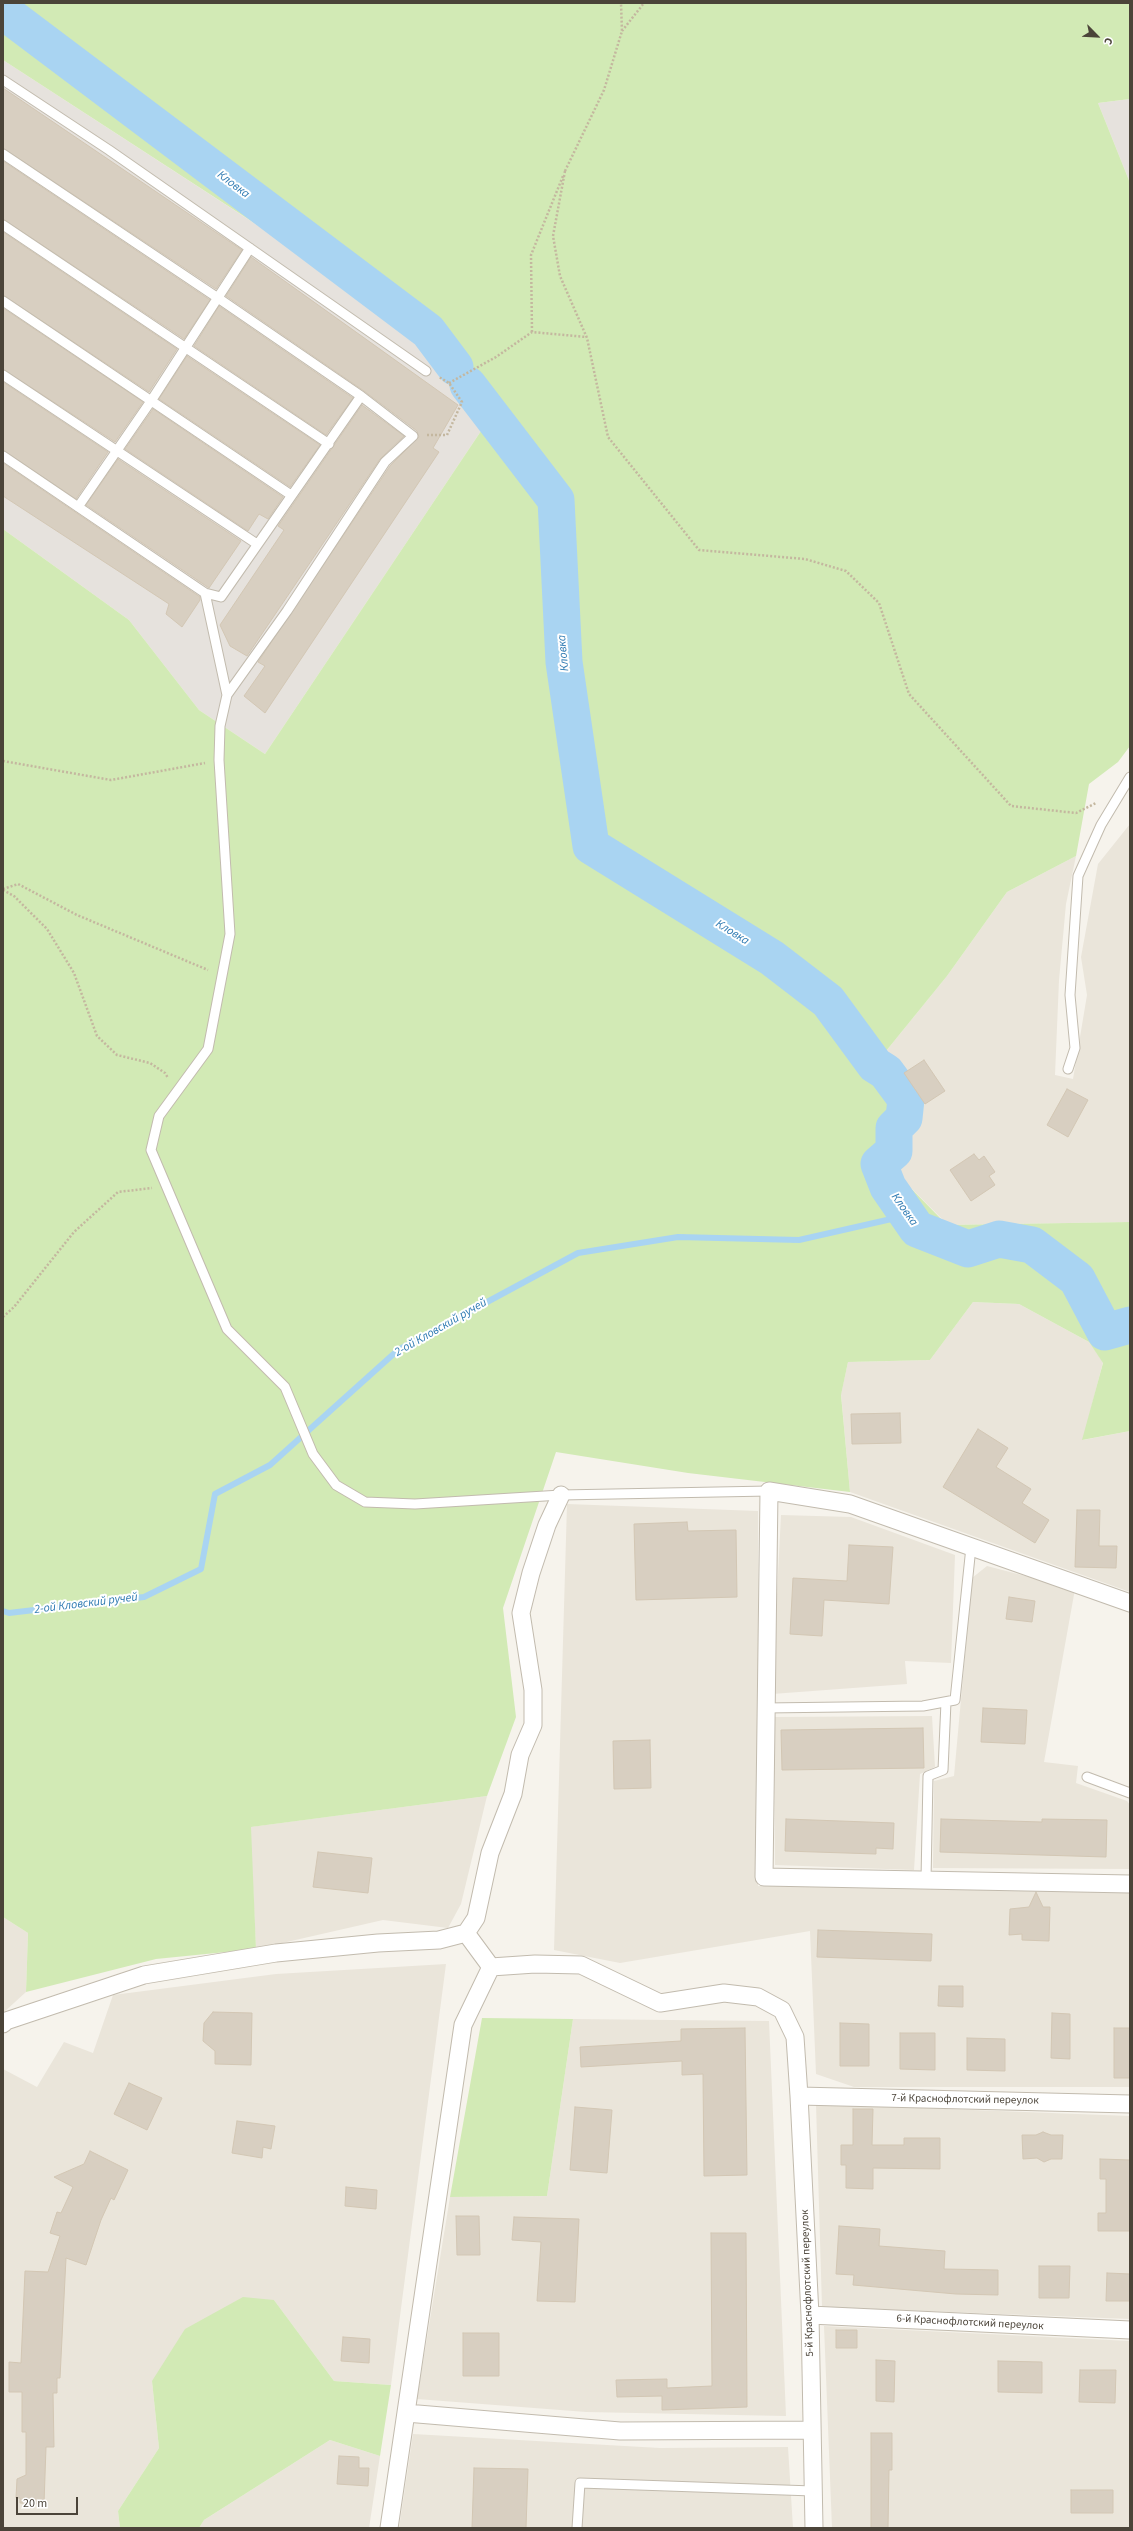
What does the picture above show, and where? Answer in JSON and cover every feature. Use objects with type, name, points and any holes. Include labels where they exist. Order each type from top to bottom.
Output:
[{"type":"street","points":[[1130,1603],[850,1504],[769,1492],[764,1877],[1130,1884]]},
{"type":"street","points":[[3,2024],[6,2021],[144,1975],[276,1953],[378,1943],[439,1940],[466,1933],[476,1918],[490,1853],[513,1794],[520,1755],[533,1725],[533,1690],[521,1612],[531,1573],[547,1525],[561,1495]]},
{"type":"street","points":[[389,2528],[463,2026],[491,1966],[466,1933]]},
{"type":"street","name":"5-й Краснофлотский переулок","points":[[491,1966],[535,1964],[581,1965],[660,2003],[724,1993],[758,1997],[782,2010],[795,2038],[799,2096],[810,2316],[814,2528]]},
{"type":"street","name":"7-й Краснофлотский переулок","points":[[799,2096],[1130,2104]]},
{"type":"street","name":"6-й Краснофлотский переулок","points":[[810,2316],[1130,2330]]},
{"type":"street","points":[[406,2413],[620,2431],[812,2430]]},
{"type":"lane","points":[[3,80],[250,248],[426,371]]},
{"type":"lane","points":[[3,154],[361,396],[413,436],[385,462],[288,612],[227,695],[220,726],[219,760],[230,934],[208,1049],[159,1116],[151,1150],[227,1329],[285,1387],[313,1454],[336,1486],[365,1502],[401,1504],[561,1495],[769,1492]]},
{"type":"lane","points":[[3,225],[329,444]]},
{"type":"lane","points":[[78,507],[151,401],[185,346],[250,248]]},
{"type":"lane","points":[[3,301],[291,495]]},
{"type":"lane","points":[[3,375],[257,544]]},
{"type":"lane","points":[[3,456],[205,593],[221,597],[361,396]]},
{"type":"lane","points":[[205,593],[227,695]]},
{"type":"lane","points":[[1068,1069],[1075,1048],[1070,995],[1078,876],[1101,825],[1130,777]]},
{"type":"lane","points":[[766,1708],[923,1706],[955,1700],[971,1547]]},
{"type":"lane","points":[[926,1880],[928,1776],[943,1770],[946,1702]]},
{"type":"lane","points":[[1087,1777],[1130,1794]]},
{"type":"lane","points":[[577,2528],[580,2483],[813,2491]]},
{"type":"path","points":[[532,332],[532,255],[565,171],[604,90],[622,31],[621,3]]},
{"type":"path","points":[[622,31],[644,3]]},
{"type":"path","points":[[565,171],[553,236],[560,276],[587,338],[608,437],[699,550],[805,559],[846,571],[879,603],[909,694],[1011,806],[1076,813],[1122,790]]},
{"type":"path","points":[[449,383],[496,357],[532,332],[587,338]]},
{"type":"path","points":[[413,436],[447,435],[462,402],[449,383],[426,371]]},
{"type":"path","points":[[3,761],[7,760],[111,780],[219,760]]},
{"type":"path","points":[[3,890],[18,884],[77,915],[222,976]]},
{"type":"path","points":[[3,890],[14,896],[47,929],[74,973],[97,1036],[117,1055],[150,1063],[165,1073],[175,1094]]},
{"type":"path","points":[[3,1317],[14,1308],[74,1232],[118,1192],[166,1186]]},
{"type":"shaded area","points":[[3,60],[451,351],[481,431],[265,754],[199,710],[129,620],[3,529]]},
{"type":"shaded area","points":[[1130,99],[1130,183],[1098,103]]},
{"type":"shaded area","points":[[1130,824],[1130,1222],[948,1225],[894,1171],[908,1139],[882,1056],[947,976],[1007,892],[1076,856],[1066,904],[1059,980],[1055,1075],[1073,1079],[1087,995],[1081,957],[1098,864]]},
{"type":"shaded area","points":[[973,1302],[1019,1304],[1089,1342],[1103,1362],[1083,1440],[1130,1431],[1130,1592],[850,1492],[841,1394],[848,1362],[930,1360]]},
{"type":"shaded area","points":[[567,1504],[758,1511],[758,1886],[1130,1890],[1130,2087],[854,2087],[816,2074],[810,1931],[620,1963],[554,1950]]},
{"type":"shaded area","points":[[781,1515],[851,1517],[955,1555],[951,1663],[905,1661],[907,1684],[772,1694]]},
{"type":"shaded area","points":[[987,1566],[1075,1589],[1044,1762],[1078,1766],[1076,1783],[1127,1801],[1130,1805],[1130,1869],[933,1868],[934,1781],[954,1776],[972,1578]]},
{"type":"shaded area","points":[[932,1716],[935,1767],[920,1774],[914,1870],[775,1865],[774,1717]]},
{"type":"shaded area","points":[[487,1796],[461,1904],[448,1928],[383,1920],[256,1949],[250,1827]]},
{"type":"shaded area","points":[[3,1917],[28,1933],[26,1992],[3,2013]]},
{"type":"shaded area","points":[[446,1964],[391,2385],[334,2381],[274,2300],[152,2381],[159,2448],[118,2511],[120,2528],[3,2528],[3,2069],[37,2087],[64,2042],[93,2053],[113,1995],[276,1974]]},
{"type":"shaded area","points":[[573,2019],[769,2021],[786,2416],[586,2412],[417,2399],[450,2197],[547,2196]]},
{"type":"shaded area","points":[[816,2104],[1130,2116],[1130,2319],[822,2307]]},
{"type":"shaded area","points":[[824,2326],[1130,2341],[1130,2528],[832,2528]]},
{"type":"shaded area","points":[[413,2434],[660,2448],[788,2447],[793,2528],[399,2528]]},
{"type":"shaded area","points":[[330,2440],[380,2456],[369,2528],[199,2528],[204,2520]]},
{"type":"green space","points":[[3,3],[1130,3],[1130,99],[1098,103],[1130,183],[1130,746],[1118,762],[1089,784],[1076,856],[1007,892],[947,976],[882,1056],[913,1097],[908,1139],[894,1171],[947,1225],[1130,1222],[1130,1431],[1082,1440],[1103,1363],[1089,1342],[1019,1304],[973,1302],[930,1360],[848,1362],[841,1395],[850,1492],[688,1473],[556,1452],[503,1608],[516,1717],[487,1796],[251,1827],[256,1949],[156,1959],[26,1992],[28,1933],[3,1917],[3,529],[129,620],[199,710],[265,754],[481,431],[450,350],[3,60]]},
{"type":"green space","points":[[482,2018],[573,2019],[547,2196],[450,2197]]},
{"type":"green space","points":[[243,2297],[274,2300],[334,2381],[391,2385],[380,2456],[330,2440],[204,2520],[199,2528],[120,2528],[118,2511],[159,2448],[152,2381],[185,2329]]},
{"type":"building","points":[[3,88],[242,250],[216,289],[3,148]]},
{"type":"building","points":[[3,161],[210,300],[184,339],[3,219]]},
{"type":"building","points":[[3,232],[177,349],[149,392],[3,295]]},
{"type":"building","points":[[251,257],[458,405],[433,448],[439,452],[265,713],[244,696],[265,666],[258,662],[390,466],[419,437],[417,431],[364,391],[226,296]]},
{"type":"building","points":[[219,306],[353,398],[326,435],[194,346]]},
{"type":"building","points":[[3,308],[143,402],[115,442],[3,369]]},
{"type":"building","points":[[187,356],[320,445],[290,487],[159,399]]},
{"type":"building","points":[[3,382],[108,452],[76,499],[3,450]]},
{"type":"building","points":[[362,405],[404,436],[380,459],[247,656],[230,646],[220,625],[284,530],[278,526]]},
{"type":"building","points":[[153,409],[283,497],[268,519],[259,514],[248,531],[125,449]]},
{"type":"building","points":[[118,459],[241,541],[209,588],[86,505]]},
{"type":"building","points":[[3,463],[200,597],[200,600],[182,627],[166,614],[169,604],[3,496]]},
{"type":"building","points":[[924,1060],[945,1091],[925,1104],[904,1073]]},
{"type":"building","points":[[1067,1089],[1088,1100],[1068,1137],[1047,1125]]},
{"type":"building","points":[[974,1154],[979,1160],[984,1156],[995,1172],[989,1176],[995,1185],[971,1201],[950,1170]]},
{"type":"building","points":[[900,1413],[901,1443],[852,1444],[851,1414]]},
{"type":"building","points":[[978,1429],[1008,1448],[996,1467],[1031,1489],[1022,1503],[1049,1520],[1035,1543],[943,1487]]},
{"type":"building","points":[[1077,1510],[1100,1510],[1099,1546],[1117,1546],[1116,1568],[1075,1567]]},
{"type":"building","points":[[687,1522],[688,1531],[736,1530],[737,1597],[636,1600],[634,1524]]},
{"type":"building","points":[[849,1545],[893,1547],[889,1604],[824,1600],[822,1636],[790,1634],[793,1578],[847,1581]]},
{"type":"building","points":[[1009,1597],[1035,1601],[1032,1622],[1006,1619]]},
{"type":"building","points":[[983,1708],[1027,1710],[1025,1744],[981,1742]]},
{"type":"building","points":[[923,1728],[924,1768],[782,1770],[781,1730]]},
{"type":"building","points":[[650,1740],[651,1788],[614,1789],[613,1741]]},
{"type":"building","points":[[786,1819],[894,1823],[893,1849],[876,1848],[876,1854],[785,1851]]},
{"type":"building","points":[[941,1819],[1042,1822],[1042,1819],[1107,1820],[1106,1857],[940,1852]]},
{"type":"building","points":[[318,1852],[372,1858],[368,1893],[313,1887]]},
{"type":"building","points":[[1036,1892],[1043,1907],[1050,1907],[1049,1941],[1022,1940],[1022,1934],[1009,1935],[1010,1909],[1029,1907]]},
{"type":"building","points":[[818,1930],[932,1934],[931,1961],[817,1957]]},
{"type":"building","points":[[939,1986],[963,1986],[963,2007],[938,2006]]},
{"type":"building","points":[[213,2012],[252,2013],[251,2065],[215,2064],[215,2051],[203,2041],[204,2023]]},
{"type":"building","points":[[1052,2013],[1070,2014],[1070,2059],[1051,2058]]},
{"type":"building","points":[[840,2023],[869,2024],[869,2066],[840,2066]]},
{"type":"building","points":[[745,2028],[747,2175],[704,2176],[703,2074],[682,2075],[682,2061],[581,2067],[580,2047],[681,2041],[681,2029]]},
{"type":"building","points":[[1114,2028],[1130,2028],[1130,2078],[1114,2078]]},
{"type":"building","points":[[900,2033],[935,2033],[935,2070],[900,2069]]},
{"type":"building","points":[[967,2038],[1005,2039],[1005,2071],[967,2070]]},
{"type":"building","points":[[129,2083],[162,2098],[147,2130],[114,2114]]},
{"type":"building","points":[[575,2107],[612,2110],[607,2173],[570,2170]]},
{"type":"building","points":[[853,2109],[873,2109],[872,2145],[904,2145],[904,2138],[940,2138],[940,2169],[873,2168],[873,2189],[846,2188],[846,2165],[841,2165],[841,2145],[853,2145]]},
{"type":"building","points":[[237,2121],[275,2126],[271,2149],[263,2147],[262,2158],[232,2153]]},
{"type":"building","points":[[1043,2132],[1051,2135],[1063,2135],[1062,2159],[1051,2159],[1044,2162],[1037,2158],[1023,2159],[1022,2135],[1036,2135]]},
{"type":"building","points":[[90,2151],[128,2170],[114,2200],[111,2198],[101,2220],[86,2265],[66,2258],[60,2378],[57,2378],[57,2393],[53,2393],[54,2447],[46,2447],[44,2504],[20,2503],[20,2498],[16,2498],[17,2479],[26,2475],[26,2432],[22,2432],[22,2392],[9,2392],[9,2362],[21,2363],[25,2271],[48,2272],[60,2236],[50,2233],[57,2212],[61,2213],[73,2187],[54,2177],[84,2164]]},
{"type":"building","points":[[1100,2159],[1130,2160],[1130,2231],[1098,2231],[1098,2213],[1106,2213],[1106,2179],[1100,2179]]},
{"type":"building","points":[[346,2187],[377,2190],[376,2209],[345,2206]]},
{"type":"building","points":[[456,2216],[479,2216],[480,2255],[457,2255]]},
{"type":"building","points":[[514,2217],[579,2219],[575,2302],[537,2301],[541,2242],[512,2240]]},
{"type":"building","points":[[839,2226],[880,2229],[879,2246],[945,2251],[944,2269],[998,2270],[998,2295],[956,2294],[853,2285],[854,2275],[836,2274]]},
{"type":"building","points":[[711,2233],[746,2233],[747,2407],[662,2410],[662,2396],[617,2397],[616,2380],[667,2379],[667,2388],[712,2386]]},
{"type":"building","points":[[1039,2266],[1070,2266],[1069,2298],[1039,2298]]},
{"type":"building","points":[[1107,2273],[1130,2274],[1130,2301],[1106,2301]]},
{"type":"building","points":[[836,2330],[857,2330],[857,2348],[836,2348]]},
{"type":"building","points":[[463,2333],[499,2333],[499,2376],[463,2376]]},
{"type":"building","points":[[343,2337],[370,2339],[369,2363],[341,2361]]},
{"type":"building","points":[[876,2360],[895,2361],[894,2402],[876,2401]]},
{"type":"building","points":[[998,2361],[1042,2362],[1042,2393],[998,2392]]},
{"type":"building","points":[[1080,2370],[1116,2370],[1115,2403],[1079,2402]]},
{"type":"building","points":[[871,2433],[892,2433],[892,2470],[889,2470],[888,2528],[871,2528]]},
{"type":"building","points":[[339,2456],[359,2457],[359,2468],[369,2468],[368,2486],[337,2484]]},
{"type":"building","points":[[474,2468],[528,2469],[526,2528],[472,2528]]},
{"type":"building","points":[[1071,2490],[1113,2490],[1113,2513],[1071,2513]]},
{"type":"waterway","name":"Кловка","points":[[3,11],[428,331],[455,367]]},
{"type":"waterway","name":"Кловка","points":[[468,385],[556,500],[564,662],[591,846],[772,958],[828,1001],[875,1065],[886,1072],[906,1099],[904,1118],[894,1128],[894,1151],[879,1164],[888,1187],[917,1229],[968,1249],[999,1239],[1032,1245],[1077,1279],[1105,1332],[1130,1325]]},
{"type":"waterway","name":"2-ой Кловский ручей","points":[[3,1611],[9,1613],[144,1597],[201,1569],[215,1494],[270,1465],[398,1350],[578,1253],[678,1237],[799,1240],[909,1215]]}]
